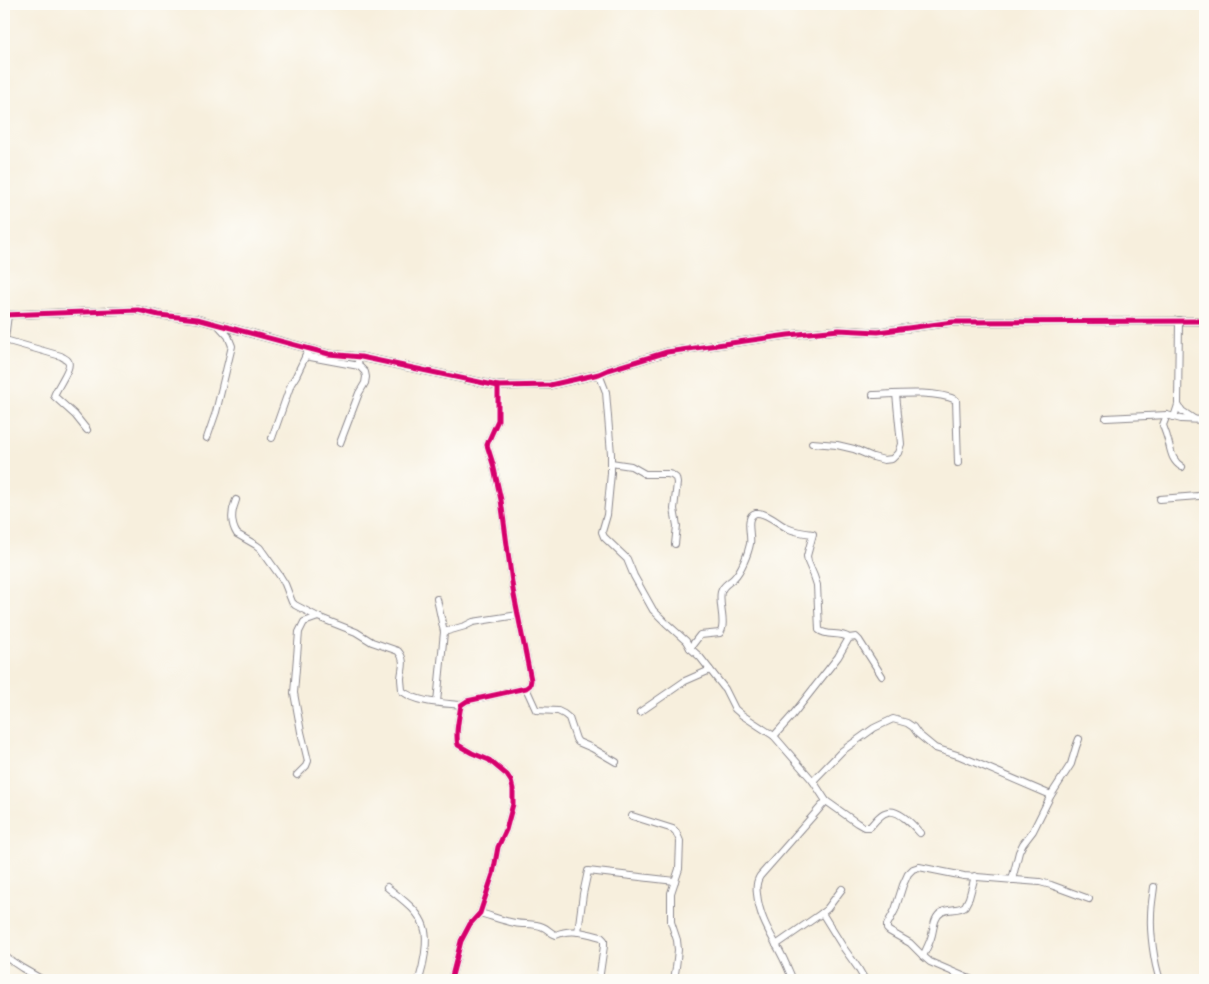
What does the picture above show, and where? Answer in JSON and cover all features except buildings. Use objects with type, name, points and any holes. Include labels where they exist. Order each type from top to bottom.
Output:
[{"type":"street","points":[[87,430],[75,415],[54,396],[68,370],[68,360],[61,356],[4,343],[6,314],[138,310],[159,316],[196,319],[359,366],[366,377],[365,383],[340,443]]},
{"type":"street","points":[[1179,320],[1178,406],[1163,425],[1174,460],[1182,467]]},
{"type":"street","points":[[307,352],[361,358],[498,386],[550,385],[599,374],[667,352],[788,335],[832,331],[885,332],[953,322],[1205,321]]},
{"type":"street","points":[[207,438],[216,412],[232,346],[228,336],[218,325]]},
{"type":"street","points":[[272,438],[286,394],[307,352]]},
{"type":"street","points":[[359,366],[358,362],[361,358]]},
{"type":"street","points":[[599,374],[606,392],[611,463],[607,515],[602,532],[604,537],[627,559],[652,610],[686,641],[690,648],[700,657],[725,689],[735,709],[774,736],[813,781],[826,801],[864,827],[870,826],[889,811],[896,812],[914,825],[920,833]]},
{"type":"street","points":[[236,500],[232,512],[235,532],[260,548],[285,584],[292,602],[318,617],[356,632],[372,642],[398,650],[404,664],[401,680],[402,691],[408,696],[461,705],[467,701],[526,688],[530,685],[531,680],[518,614],[501,500],[487,446],[498,420],[498,386]]},
{"type":"street","points":[[812,443],[837,445],[884,460],[892,459],[898,453],[901,444],[896,394]]},
{"type":"street","points":[[873,395],[942,395],[956,400],[958,463]]},
{"type":"street","points":[[1178,406],[1194,420]]},
{"type":"street","points":[[1106,418],[1170,416],[1181,419],[1205,420]]},
{"type":"street","points":[[611,463],[631,466],[645,474],[668,474],[676,478],[674,509],[676,526],[675,544]]},
{"type":"street","points":[[1160,499],[1205,494]]},
{"type":"street","points":[[690,648],[700,635],[720,633],[722,630],[721,590],[739,572],[750,543],[749,522],[751,516],[756,513],[771,518],[787,528],[813,534],[807,556],[817,585],[819,630],[825,634],[844,634],[849,638],[856,637],[882,676]]},
{"type":"street","points":[[437,599],[444,632],[437,702]]},
{"type":"street","points":[[444,632],[473,622],[518,614]]},
{"type":"street","points":[[297,775],[306,766],[308,761],[294,693],[298,637],[304,622],[318,617]]},
{"type":"street","points":[[774,736],[819,682],[838,657],[849,638]]},
{"type":"street","points":[[640,712],[685,681],[710,670]]},
{"type":"street","points":[[526,688],[536,710],[558,711],[564,714],[569,718],[578,742],[616,762]]},
{"type":"street","points":[[451,980],[461,941],[470,924],[480,913],[498,847],[506,830],[513,804],[513,789],[511,781],[506,775],[489,760],[458,745],[461,705]]},
{"type":"street","points":[[813,781],[842,751],[874,728],[893,719],[908,723],[935,748],[960,756],[1051,795]]},
{"type":"street","points":[[1012,880],[1019,852],[1033,832],[1051,795],[1071,764],[1079,739]]},
{"type":"street","points":[[793,980],[758,908],[756,885],[757,880],[826,801]]},
{"type":"street","points":[[632,816],[673,829],[680,841],[679,868],[671,893],[671,922],[678,950],[674,980]]},
{"type":"street","points":[[972,980],[930,962],[910,943],[887,929],[903,885],[908,874],[914,869],[919,867],[964,876],[1040,882],[1089,899]]},
{"type":"street","points":[[578,932],[588,872],[675,881]]},
{"type":"street","points":[[923,956],[932,935],[936,919],[944,911],[957,910],[965,906],[975,876]]},
{"type":"street","points":[[387,887],[411,907],[424,926],[426,935],[419,980]]},
{"type":"street","points":[[1154,887],[1150,916],[1154,956],[1160,980]]},
{"type":"street","points":[[776,944],[827,909],[842,889]]},
{"type":"street","points":[[480,913],[509,922],[543,927],[556,935],[571,931],[601,938],[604,940],[599,980]]},
{"type":"street","points":[[822,913],[866,980]]},
{"type":"street","points":[[4,956],[43,980]]},
{"type":"cycle path","points":[[4,315],[138,310],[159,315],[197,319],[329,354],[361,357],[498,386],[550,385],[599,374],[667,352],[788,335],[839,330],[878,332],[953,322],[1205,321]]},
{"type":"cycle path","points":[[451,980],[461,941],[470,924],[480,913],[493,874],[498,847],[506,830],[513,804],[513,789],[507,775],[489,760],[458,745],[457,730],[461,705],[467,701],[526,688],[530,685],[531,680],[513,590],[501,500],[487,445],[498,420],[498,386]]}]
